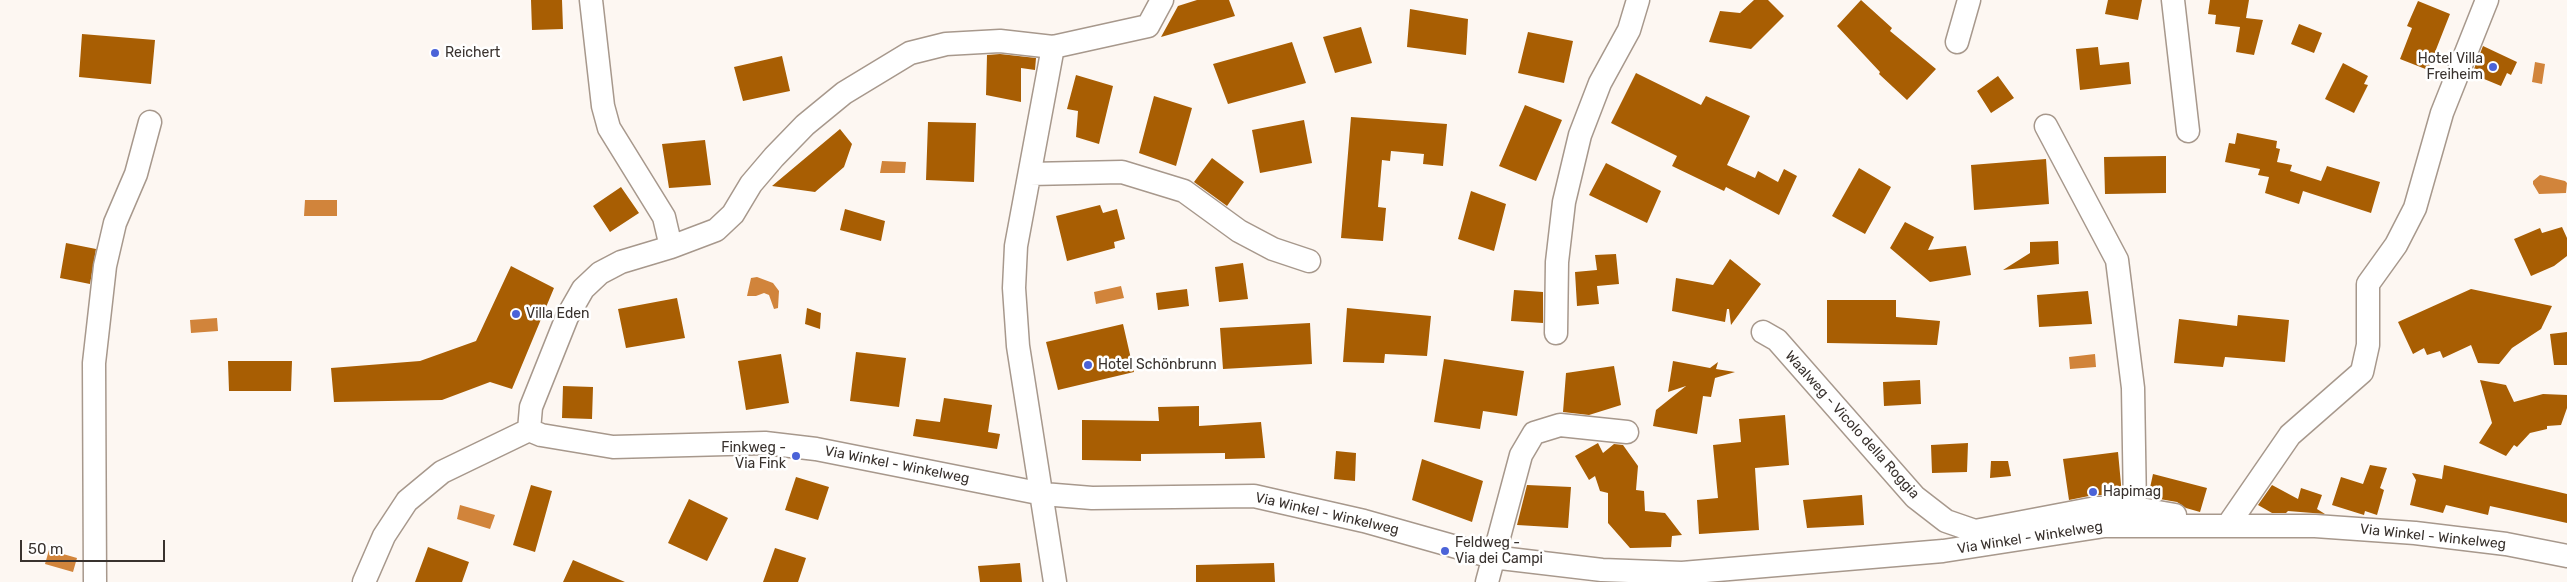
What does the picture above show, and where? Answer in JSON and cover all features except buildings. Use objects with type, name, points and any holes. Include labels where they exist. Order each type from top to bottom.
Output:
[{"type":"street","points":[[591,0],[603,106],[610,128],[664,217],[671,247]]},
{"type":"street","points":[[364,582],[384,536],[407,501],[442,472],[529,430],[531,407],[567,317],[583,289],[600,273],[621,262],[671,247],[716,230],[733,214],[751,184],[774,156],[805,125],[844,93],[910,53],[946,44],[1000,41],[1053,47],[1148,26],[1162,0]]},
{"type":"street","points":[[1556,333],[1557,262],[1564,202],[1580,135],[1600,83],[1629,30],[1638,0]]},
{"type":"street","points":[[1957,42],[1969,0]]},
{"type":"street","points":[[2173,0],[2188,131]]},
{"type":"street","points":[[2228,525],[2290,435],[2362,372],[2368,344],[2368,284],[2396,245],[2415,208],[2442,113],[2487,0]]},
{"type":"street","points":[[1053,47],[1016,246],[1014,288],[1018,346],[1043,494],[1055,582]]},
{"type":"street","points":[[95,582],[94,363],[105,266],[115,223],[136,174],[150,122]]},
{"type":"street","points":[[2046,126],[2117,260],[2133,388],[2135,508]]},
{"type":"street","points":[[1030,174],[1122,172],[1184,191],[1248,236],[1273,249],[1309,261]]},
{"type":"street","name":"Waalweg - Vicolo della Roggia","points":[[1762,332],[1777,340],[1915,497],[1946,521],[1975,532],[2096,508],[2135,508],[2183,517],[2204,526]]},
{"type":"street","points":[[1487,582],[1492,557],[1521,454],[1534,433],[1560,425],[1627,432]]},
{"type":"street","name":"Via Winkel - Winkelweg","points":[[529,430],[541,435],[613,447],[765,443],[796,447],[1043,494],[1092,498],[1254,496],[1364,520],[1492,557],[1602,570],[1682,573],[1943,551],[2105,526],[2315,526],[2415,533],[2506,544],[2567,556]]},
{"type":"shaded area","points":[[2535,62],[2545,64],[2542,84],[2532,82]]},
{"type":"shaded area","points":[[882,161],[906,162],[905,173],[880,173]]},
{"type":"shaded area","points":[[2540,175],[2565,181],[2567,183],[2566,193],[2539,194],[2533,181]]},
{"type":"shaded area","points":[[305,200],[337,200],[337,216],[304,216]]},
{"type":"shaded area","points":[[757,277],[773,283],[779,291],[778,308],[774,309],[769,295],[764,293],[756,296],[747,296],[751,278]]},
{"type":"shaded area","points":[[1121,286],[1124,298],[1096,304],[1094,292]]},
{"type":"shaded area","points":[[217,318],[218,331],[191,333],[190,320]]},
{"type":"shaded area","points":[[2095,354],[2096,367],[2070,369],[2069,357]]},
{"type":"shaded area","points":[[460,505],[495,515],[490,529],[457,519]]},
{"type":"shaded area","points":[[49,550],[77,558],[73,572],[45,564]]},
{"type":"place","name":"Reichert","points":[[435,53]]},
{"type":"place","name":"Hotel Villa Freiheim","points":[[2493,67]]},
{"type":"place","name":"Villa Eden","points":[[516,314]]},
{"type":"place","name":"Hotel Schönbrunn","points":[[1088,365]]},
{"type":"place","name":"Finkweg - Via Fink","points":[[796,456]]},
{"type":"place","name":"Hapimag","points":[[2093,492]]},
{"type":"place","name":"Feldweg - Via dei Campi","points":[[1445,551]]}]
